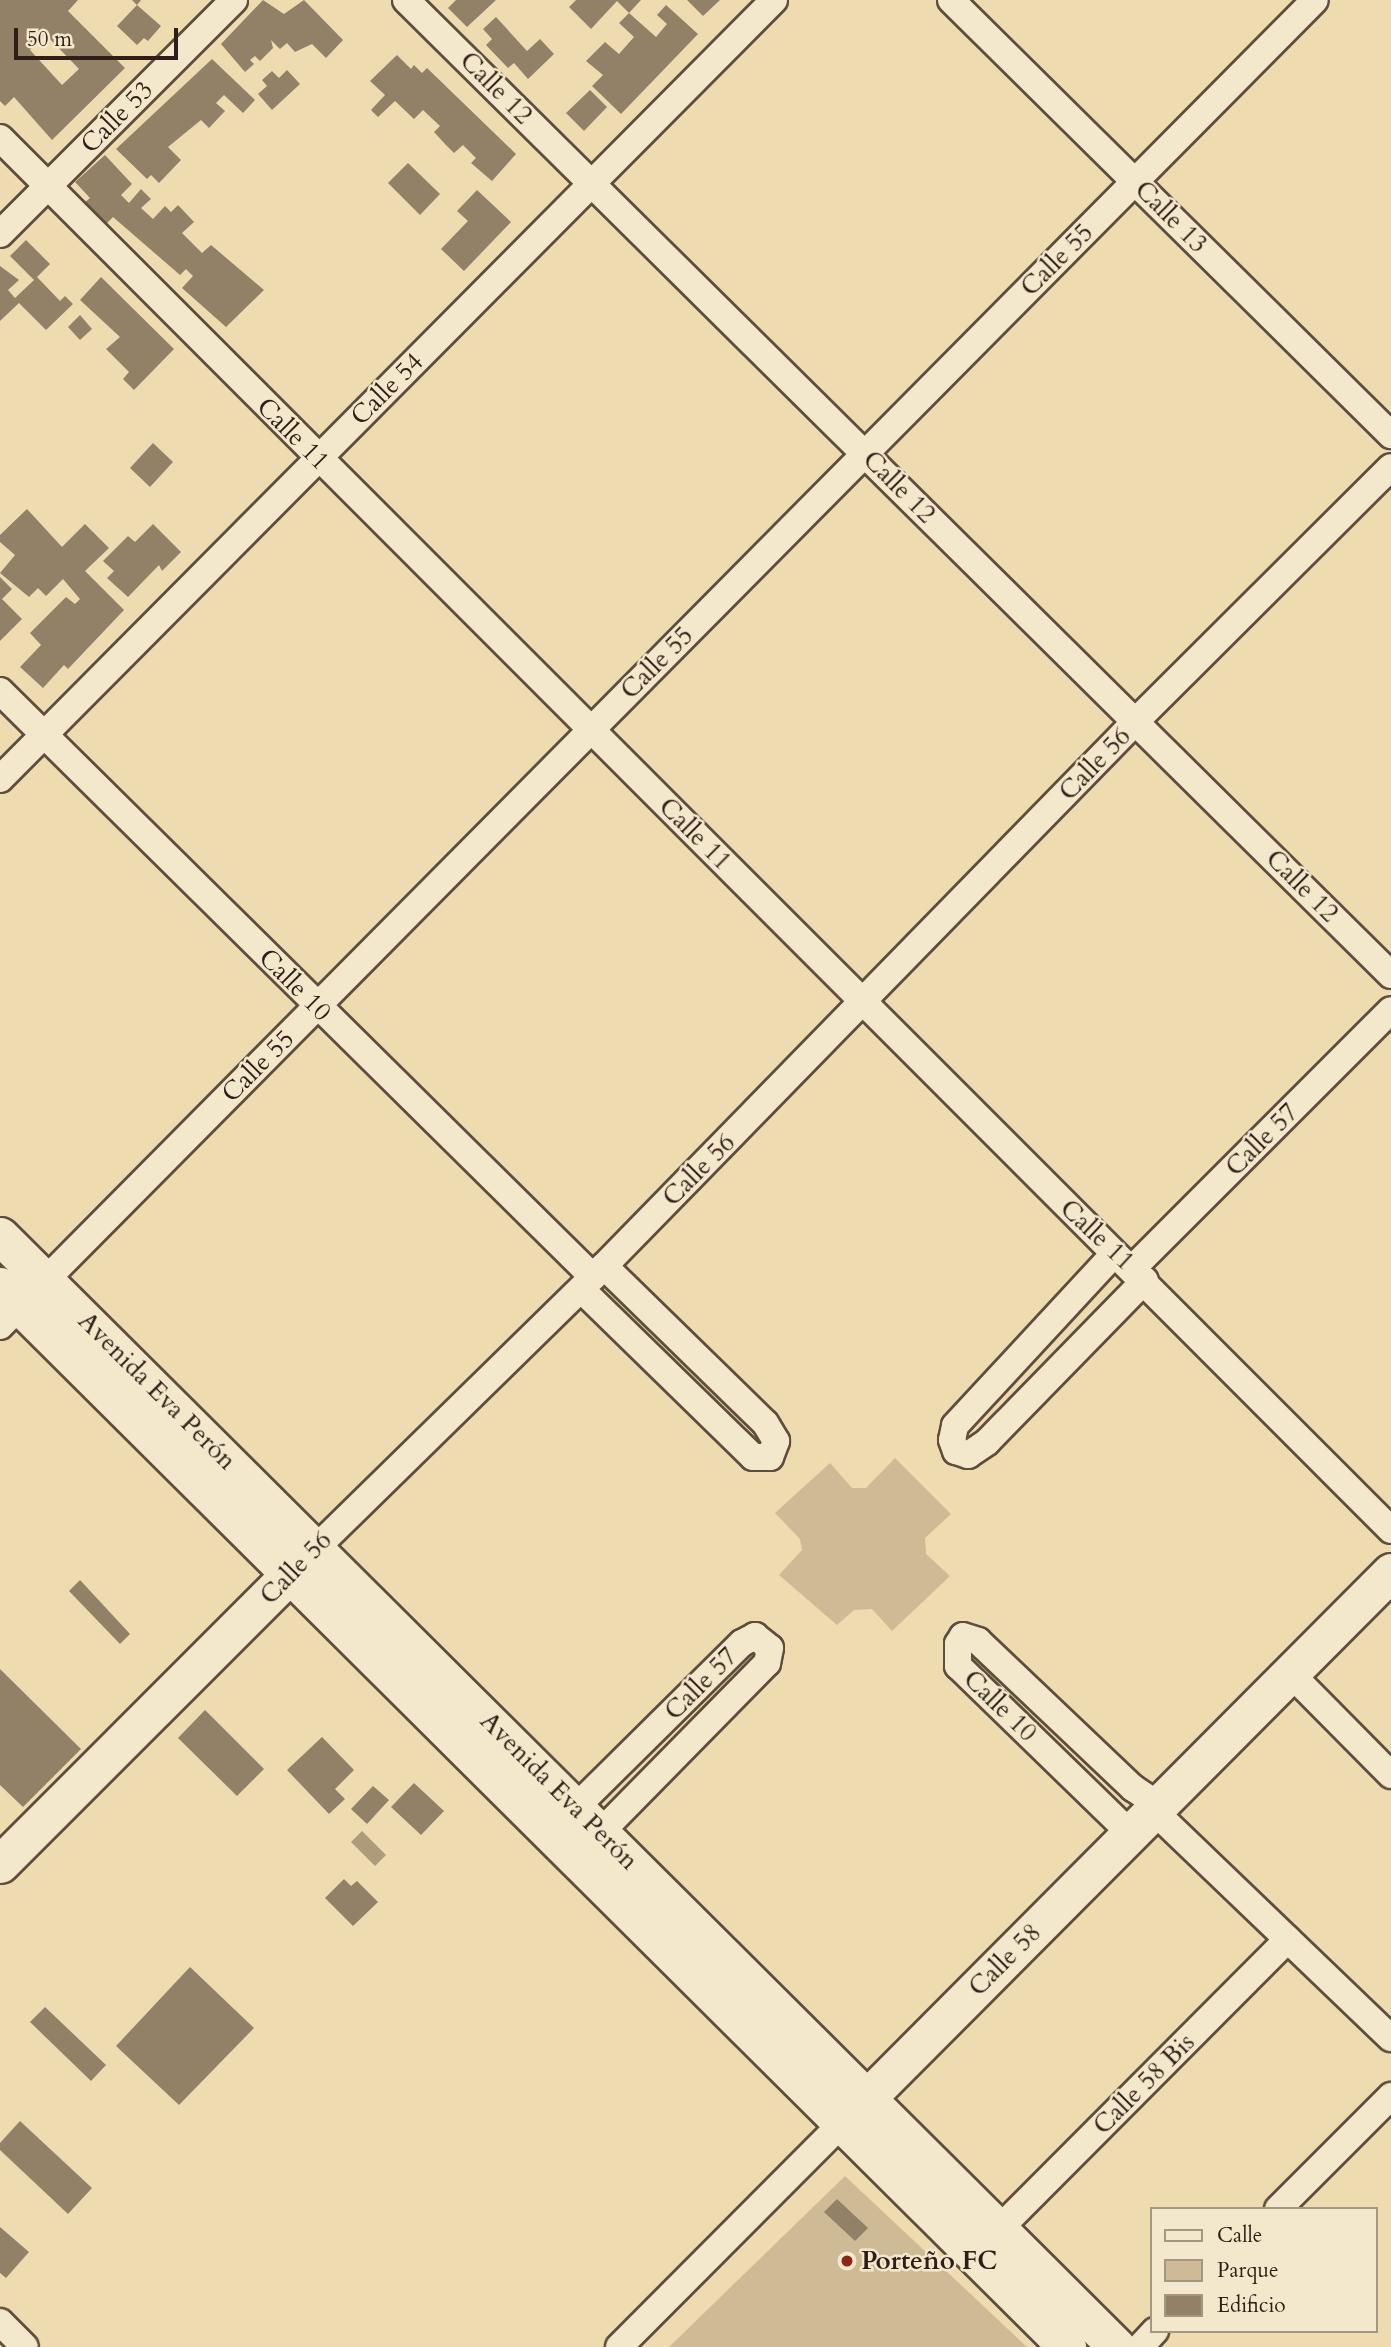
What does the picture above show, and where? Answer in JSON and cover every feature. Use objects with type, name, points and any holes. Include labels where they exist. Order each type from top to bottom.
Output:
[{"type":"main road","name":"Avenida Eva Perón","points":[[0,1236],[1117,2347]]},
{"type":"main road","name":"Avenida Eva Perón","points":[[7,1306],[291,1575],[1067,2347]]},
{"type":"main road","name":"Calle 56","points":[[0,1864],[315,1549]]},
{"type":"main road","name":"Calle 58","points":[[842,2123],[1391,1572]]},
{"type":"street","name":"Calle 53","points":[[0,234],[234,0]]},
{"type":"street","name":"Calle 12","points":[[406,0],[1391,975]]},
{"type":"street","name":"Calle 54","points":[[0,779],[774,0]]},
{"type":"street","name":"Calle 13","points":[[951,0],[1391,435]]},
{"type":"street","name":"Calle 55","points":[[7,1306],[45,1280],[1315,0]]},
{"type":"street","name":"Calle 11","points":[[0,138],[1391,1530]]},
{"type":"street","name":"Calle 56","points":[[315,1549],[593,1277],[864,1004],[1135,722],[1391,467]]},
{"type":"street","name":"Calle 10","points":[[0,691],[593,1277],[753,1457],[770,1457],[776,1441],[765,1423],[593,1277]]},
{"type":"street","name":"Calle 57","points":[[1131,1268],[987,1442],[968,1455],[956,1451],[952,1440],[955,1426],[1131,1268],[1391,1010]]},
{"type":"street","name":"Calle 57","points":[[549,1833],[588,1820],[767,1663],[771,1648],[755,1636],[743,1643],[588,1820],[576,1858]]},
{"type":"street","name":"Calle 10","points":[[1148,1817],[1133,1788],[978,1641],[963,1636],[958,1644],[958,1666],[1148,1817],[1288,1939],[1391,2038]]},
{"type":"street","points":[[1291,1674],[1391,1775]]},
{"type":"street","name":"Calle 58 Bis","points":[[999,2230],[1288,1939]]},
{"type":"street","points":[[1280,2207],[1391,2096]]},
{"type":"street","name":"Calle 58","points":[[619,2347],[842,2123]]},
{"type":"street","points":[[0,2322],[25,2347]]},
{"type":"street","points":[[1140,2347],[1153,2333]]},
{"type":"green space","points":[[895,1458],[951,1514],[925,1538],[926,1554],[950,1576],[892,1631],[872,1609],[854,1610],[837,1625],[779,1575],[802,1550],[800,1539],[775,1513],[830,1463],[852,1488],[866,1488]]},
{"type":"green space","name":"Porteño FC","points":[[845,2176],[1027,2347],[669,2347]]},
{"type":"shaded area","points":[[362,1831],[386,1855],[375,1866],[351,1842]]},
{"type":"building","points":[[0,0],[78,0],[68,11],[125,68],[52,140],[14,97],[5,106],[0,101]],"holes":[[[45,34],[79,69],[62,85],[30,50]]]},
{"type":"building","points":[[263,0],[284,14],[304,0],[343,40],[326,58],[312,44],[295,52],[287,43],[280,49],[271,40],[273,48],[260,61],[255,56],[250,60],[254,64],[245,72],[221,44]]},
{"type":"building","points":[[456,0],[496,0],[467,27],[448,8]]},
{"type":"building","points":[[576,0],[641,0],[629,13],[617,1],[591,29],[569,7]]},
{"type":"building","points":[[687,0],[720,0],[703,16]]},
{"type":"building","points":[[137,5],[161,26],[148,41],[144,38],[137,45],[117,26]]},
{"type":"building","points":[[666,5],[698,34],[621,114],[592,86],[603,75],[586,61],[605,42],[619,54],[634,37],[619,23],[629,13],[656,37],[667,24],[657,15]]},
{"type":"building","points":[[496,17],[527,51],[540,39],[554,54],[528,79],[514,63],[508,68],[486,45],[492,39],[483,29]]},
{"type":"building","points":[[397,55],[411,69],[414,65],[422,73],[427,68],[516,154],[492,181],[471,163],[476,158],[463,145],[454,153],[445,144],[434,132],[440,126],[423,110],[414,119],[395,101],[378,117],[371,110],[385,95],[370,81]]},
{"type":"building","points":[[212,59],[255,100],[243,113],[224,95],[216,103],[225,111],[209,128],[201,120],[168,147],[181,160],[159,183],[151,175],[147,179],[116,149]]},
{"type":"building","points":[[287,70],[300,84],[272,110],[258,94],[267,86],[262,80],[272,71],[279,78]]},
{"type":"building","points":[[590,90],[607,107],[584,131],[566,113]]},
{"type":"building","points":[[105,155],[132,184],[121,195],[129,203],[141,189],[151,199],[141,208],[153,219],[165,206],[171,212],[178,205],[194,222],[182,233],[202,253],[211,245],[264,290],[226,327],[182,288],[193,276],[186,269],[180,275],[113,217],[104,226],[83,204],[90,198],[75,182]]},
{"type":"building","points":[[408,163],[440,194],[420,215],[388,183]]},
{"type":"building","points":[[477,190],[511,222],[464,271],[441,249],[468,221],[457,211]]},
{"type":"building","points":[[26,240],[50,264],[37,277],[60,301],[65,296],[73,304],[46,330],[19,303],[0,321],[0,266],[19,280],[8,290],[15,298],[34,280],[10,256]]},
{"type":"building","points":[[101,277],[174,349],[134,390],[123,379],[129,372],[106,349],[120,337],[80,300]]},
{"type":"building","points":[[80,315],[92,329],[80,340],[68,327]]},
{"type":"building","points":[[153,443],[173,462],[150,487],[130,468]]},
{"type":"building","points":[[27,509],[62,547],[85,524],[109,548],[85,571],[124,610],[68,669],[64,665],[43,688],[20,667],[41,645],[30,633],[66,597],[75,604],[80,599],[63,579],[46,596],[38,588],[29,597],[0,573],[15,555],[0,542],[0,535]]},
{"type":"building","points":[[153,524],[181,552],[162,571],[159,565],[128,597],[107,578],[114,571],[103,561],[128,536],[135,542]]},
{"type":"building","points":[[0,577],[12,589],[2,599],[22,619],[0,641]]},
{"type":"building","points":[[80,1580],[130,1634],[120,1644],[69,1591]]},
{"type":"building","points":[[0,1669],[81,1749],[23,1807],[0,1785]]},
{"type":"building","points":[[205,1710],[264,1769],[237,1796],[178,1738]]},
{"type":"building","points":[[322,1737],[354,1770],[335,1789],[345,1799],[329,1814],[287,1770]]},
{"type":"building","points":[[414,1783],[444,1811],[421,1835],[391,1807]]},
{"type":"building","points":[[373,1786],[389,1800],[367,1824],[351,1809]]},
{"type":"building","points":[[344,1879],[351,1886],[357,1881],[378,1902],[353,1926],[325,1898]]},
{"type":"building","points":[[190,1967],[254,2028],[179,2105],[116,2046]]},
{"type":"building","points":[[45,2007],[106,2065],[91,2081],[30,2022]]},
{"type":"building","points":[[20,2121],[92,2188],[68,2214],[0,2150],[0,2143]]},
{"type":"building","points":[[837,2199],[868,2228],[855,2241],[824,2212]]},
{"type":"building","points":[[0,2227],[29,2252],[6,2278],[0,2273]]},
{"type":"place","name":"Porteño FC","points":[[847,2261]]}]
